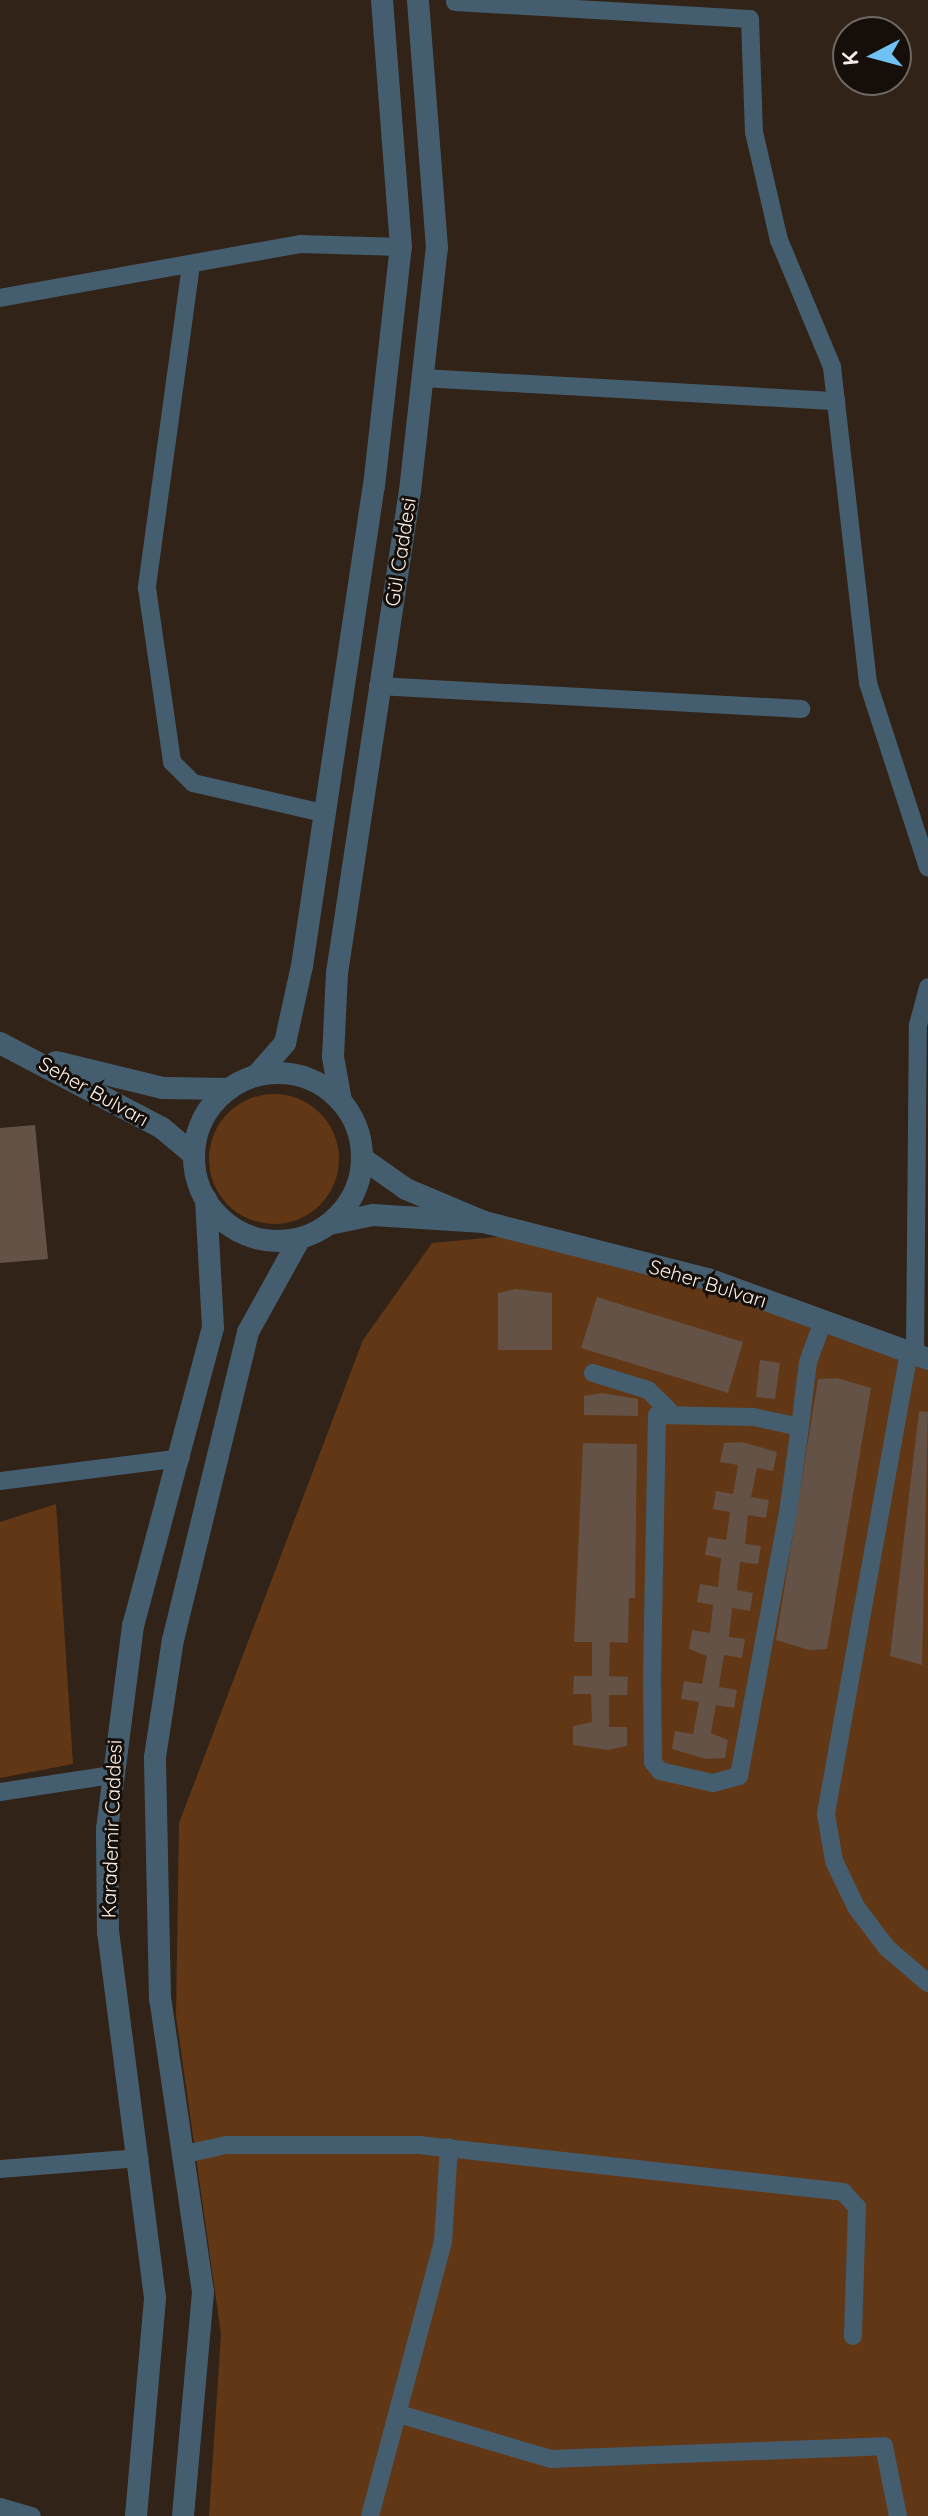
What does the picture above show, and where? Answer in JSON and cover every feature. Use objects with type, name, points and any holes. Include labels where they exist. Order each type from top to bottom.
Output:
[{"type":"street","name":"Gül Caddesi","points":[[257,1075],[285,1043],[323,813],[401,247],[382,0]]},
{"type":"street","name":"Gül Caddesi","points":[[341,1101],[333,1057],[337,973],[422,378],[437,248],[418,0]]},
{"type":"street","points":[[455,2],[750,19],[754,132],[779,240],[832,367],[868,683],[928,868]]},
{"type":"street","points":[[0,298],[301,244],[401,247]]},
{"type":"street","points":[[191,265],[147,588],[172,762],[193,783],[323,813]]},
{"type":"street","points":[[422,378],[836,401]]},
{"type":"street","points":[[378,686],[801,709]]},
{"type":"street","points":[[928,987],[918,1025],[917,1355],[826,1814],[834,1861],[856,1907],[887,1948],[928,1983]]},
{"type":"street","name":"Seher Bulvarı","points":[[0,1043],[32,1056],[162,1128],[194,1155]]},
{"type":"street","name":"Seher Bulvarı","points":[[32,1056],[163,1088],[229,1089]]},
{"type":"street","points":[[257,1075],[303,1076],[341,1101],[362,1158],[349,1202],[327,1225],[300,1238],[269,1240],[239,1231],[206,1199],[194,1155],[208,1111],[229,1089],[257,1075]]},
{"type":"street","name":"Seher Bulvarı","points":[[362,1158],[406,1189],[484,1222],[708,1279],[917,1355]]},
{"type":"street","name":"Karademir Caddesi","points":[[136,2516],[155,2298],[140,2158],[108,1933],[111,1775],[133,1626],[181,1458],[213,1328],[206,1199]]},
{"type":"street","name":"Seher Bulvarı","points":[[327,1225],[373,1215],[484,1222]]},
{"type":"street","name":"Karademir Caddesi","points":[[183,2516],[203,2292],[160,1999],[155,1757],[173,1640],[248,1332],[300,1238]]},
{"type":"street","points":[[800,1427],[669,1410],[657,1415],[654,1433],[653,1762],[713,1783],[739,1776],[800,1427],[808,1362],[823,1321]]},
{"type":"street","points":[[593,1373],[648,1390],[669,1410]]},
{"type":"street","points":[[0,1481],[181,1458]]},
{"type":"street","points":[[0,1792],[111,1775]]},
{"type":"street","points":[[181,2155],[226,2145],[449,2147],[843,2192],[857,2207],[853,2336]]},
{"type":"street","points":[[370,2516],[443,2242],[449,2147]]},
{"type":"street","points":[[0,2169],[140,2158]]},
{"type":"street","points":[[399,2414],[551,2459],[884,2446],[898,2516]]},
{"type":"street","points":[[0,2507],[32,2516]]},
{"type":"shaded area","points":[[274,1094],[299,1099],[320,1113],[334,1134],[339,1159],[334,1184],[320,1205],[299,1219],[274,1224],[249,1219],[228,1205],[214,1184],[209,1159],[214,1134],[228,1113],[249,1099]]},
{"type":"shaded area","points":[[519,1235],[603,1254],[928,1359],[928,2516],[209,2516],[221,2334],[176,2016],[179,1823],[363,1340],[432,1243]]},
{"type":"shaded area","points":[[56,1504],[73,1764],[0,1778],[0,1522]]},
{"type":"building","points":[[35,1125],[48,1259],[0,1263],[0,1128]]},
{"type":"building","points":[[516,1289],[552,1293],[552,1350],[498,1350],[498,1293]]},
{"type":"building","points":[[597,1297],[743,1342],[728,1393],[581,1348]]},
{"type":"building","points":[[760,1360],[780,1363],[775,1399],[756,1397]]},
{"type":"building","points":[[837,1378],[871,1388],[827,1649],[809,1650],[776,1640],[818,1379]]},
{"type":"building","points":[[602,1393],[638,1399],[638,1416],[584,1415],[584,1396]]},
{"type":"building","points":[[919,1411],[928,1412],[922,1665],[890,1656]]},
{"type":"building","points":[[742,1442],[777,1452],[773,1471],[757,1468],[751,1497],[769,1500],[766,1518],[748,1515],[745,1544],[761,1546],[758,1564],[740,1562],[737,1590],[753,1593],[750,1611],[732,1608],[729,1637],[745,1639],[742,1658],[724,1655],[721,1672],[719,1687],[737,1690],[734,1708],[716,1705],[711,1733],[728,1740],[725,1758],[706,1759],[672,1749],[675,1731],[693,1734],[699,1702],[681,1699],[684,1681],[702,1684],[707,1656],[689,1649],[692,1630],[710,1633],[713,1605],[697,1602],[700,1584],[718,1587],[721,1558],[705,1555],[708,1537],[726,1540],[730,1512],[713,1509],[716,1491],[733,1494],[738,1465],[720,1462],[724,1443]]},
{"type":"building","points":[[583,1443],[637,1444],[635,1598],[629,1598],[628,1643],[610,1642],[609,1676],[628,1677],[627,1695],[609,1695],[609,1727],[627,1727],[627,1746],[608,1750],[573,1745],[573,1726],[592,1722],[591,1694],[573,1694],[574,1676],[592,1676],[592,1642],[574,1642]]}]
